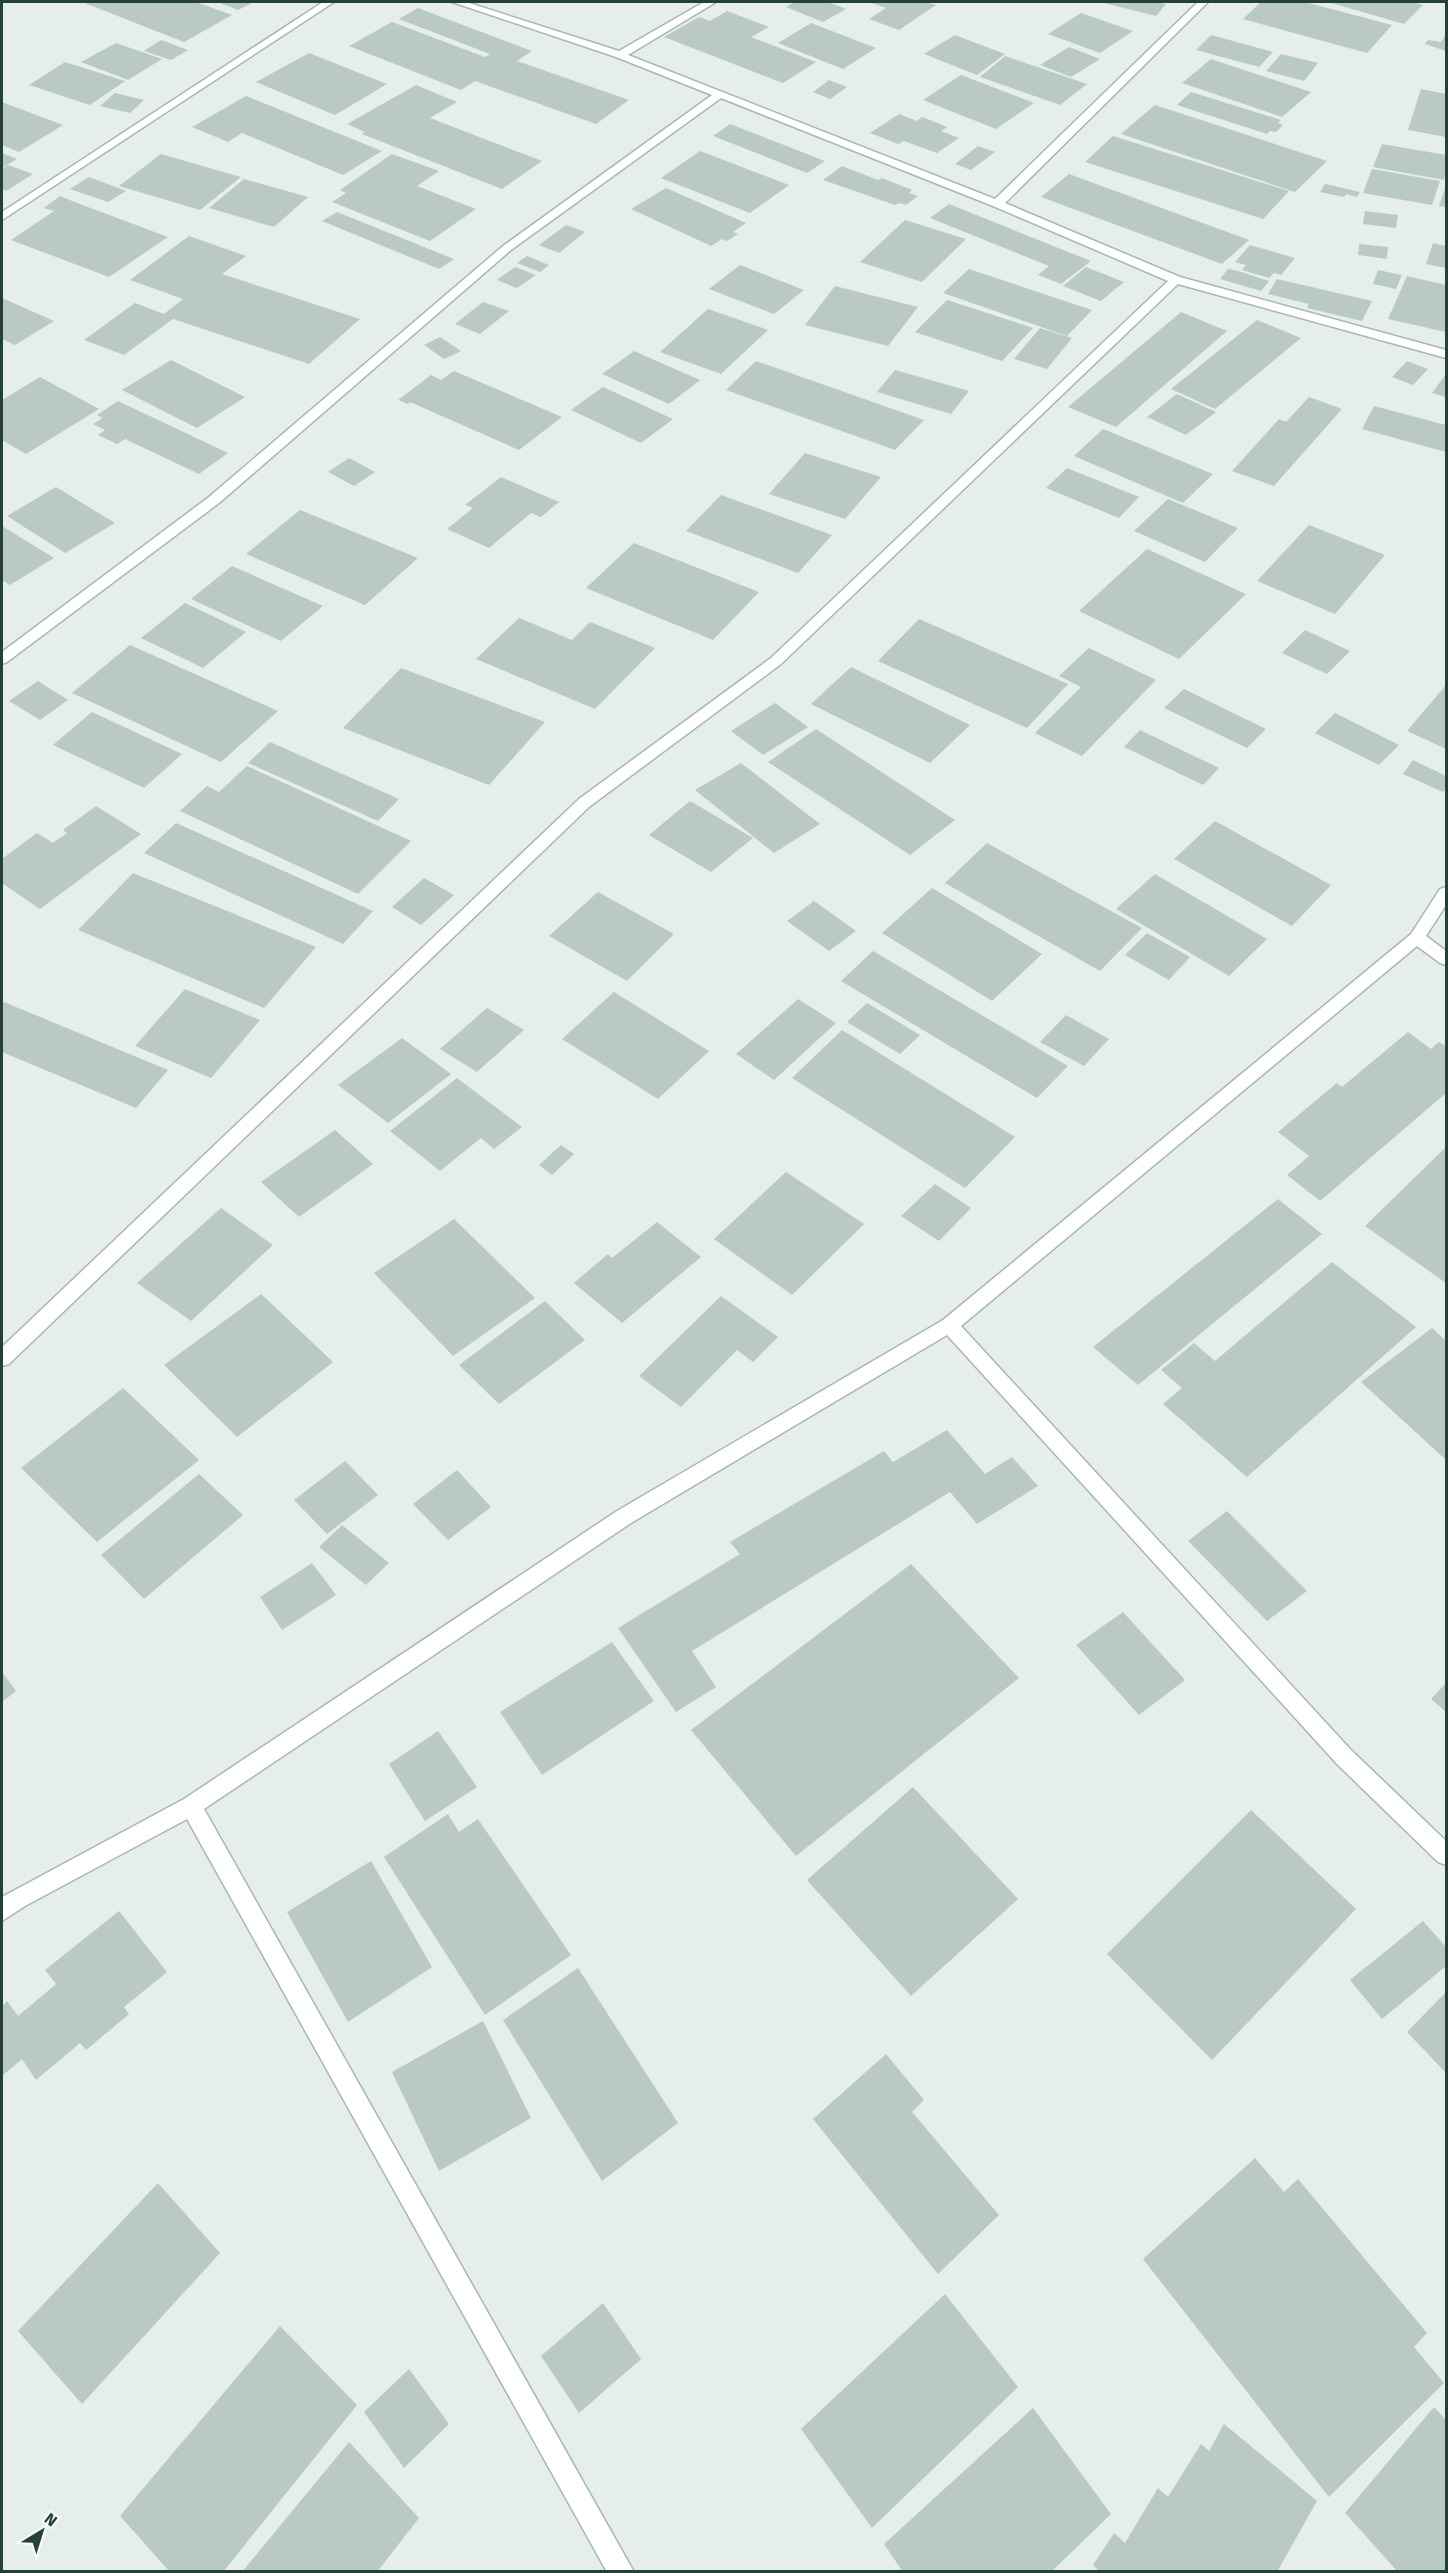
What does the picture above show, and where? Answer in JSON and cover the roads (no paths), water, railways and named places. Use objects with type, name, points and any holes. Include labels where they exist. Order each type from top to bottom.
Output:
[{"type":"street","points":[[2,217],[329,2]]},
{"type":"street","points":[[457,2],[620,55],[997,204],[1176,280],[1446,354]]},
{"type":"street","points":[[620,55],[711,2]]},
{"type":"street","points":[[997,204],[1203,2]]},
{"type":"street","points":[[2,659],[214,500],[507,248],[720,94]]},
{"type":"street","points":[[2,1358],[584,803],[776,661],[1176,280]]},
{"type":"street","points":[[2,1910],[17,1898],[191,1806],[624,1517],[949,1325],[1417,938],[1446,893]]},
{"type":"street","points":[[1417,938],[1446,958]]},
{"type":"street","points":[[949,1325],[1344,1756],[1446,1855]]},
{"type":"street","points":[[191,1806],[621,2571]]}]
